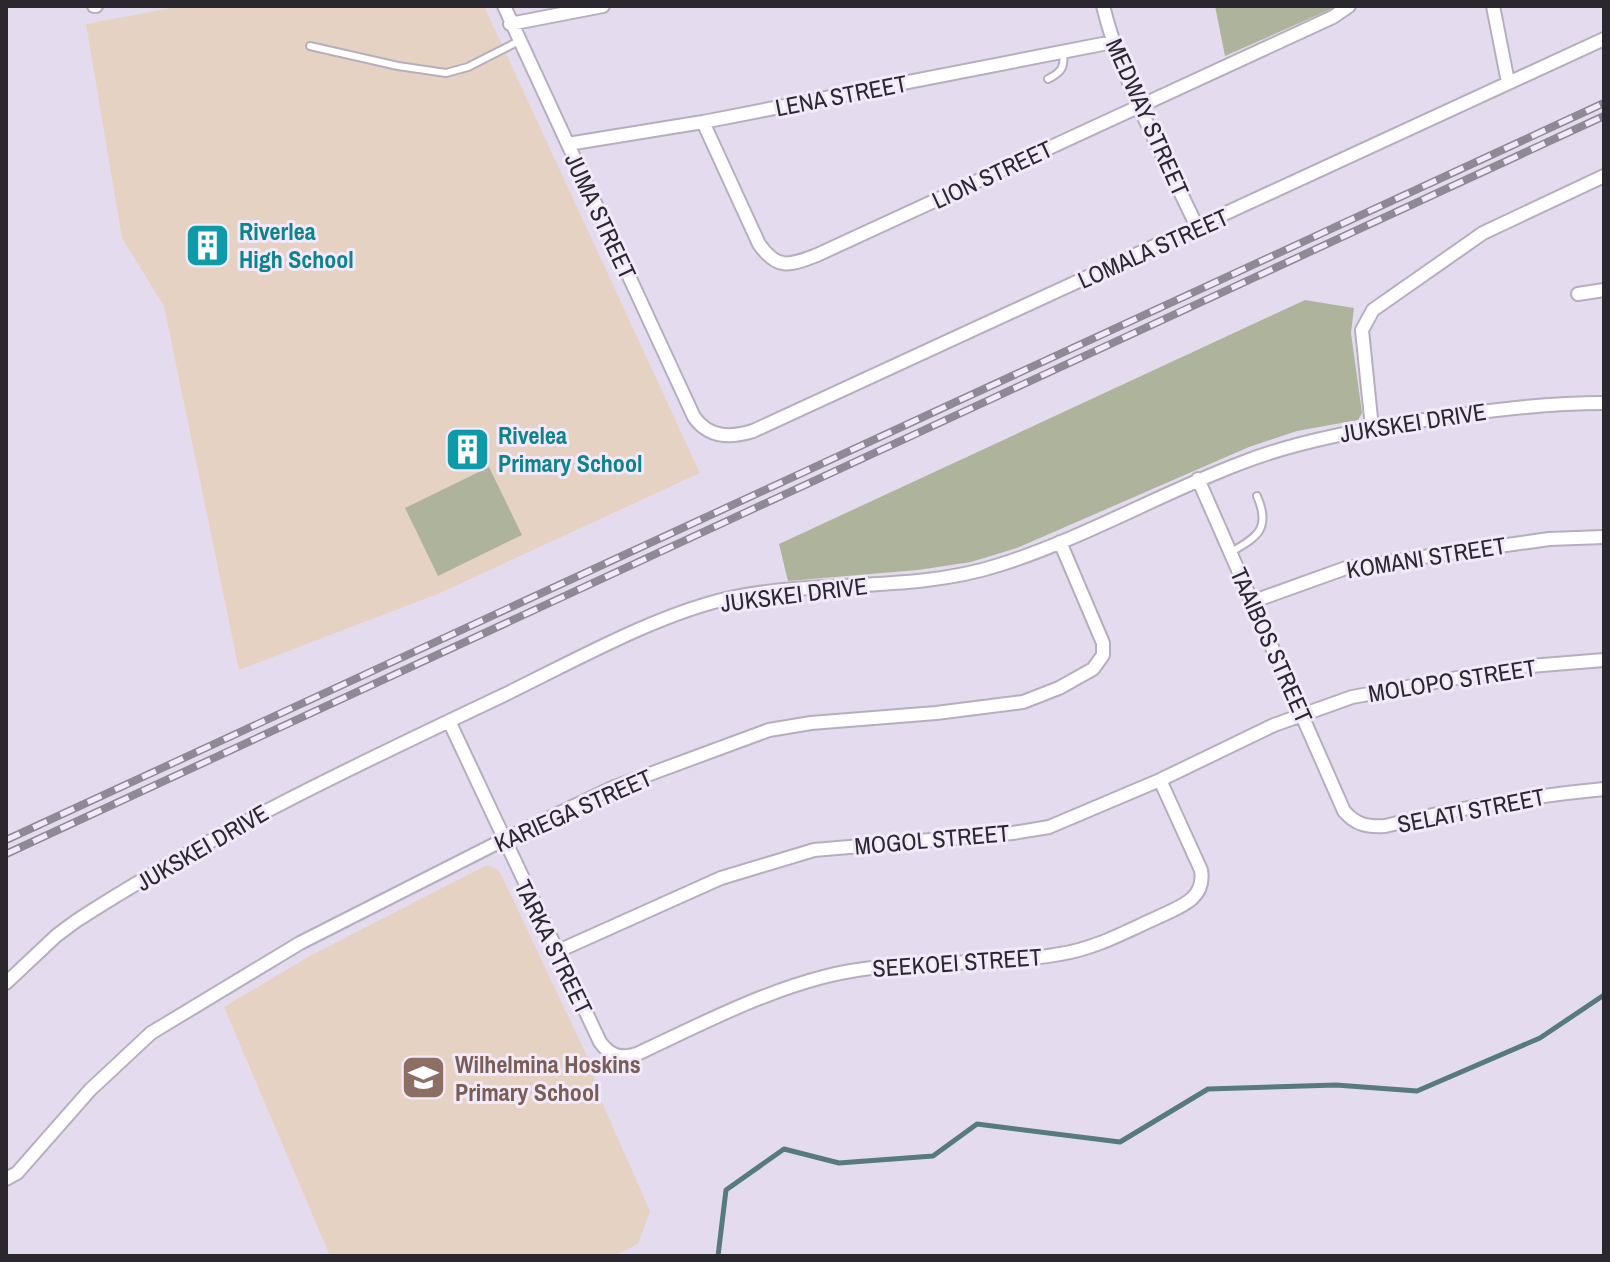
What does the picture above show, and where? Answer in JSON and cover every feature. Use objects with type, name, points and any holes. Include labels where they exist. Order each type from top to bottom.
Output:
[{"type":"street","name":"JUMA STREET","points":[[504,6],[700,425]]},
{"type":"street","points":[[510,24],[603,6]]},
{"type":"street","name":"MEDWAY STREET","points":[[1103,6],[1113,42],[1140,106],[1197,227]]},
{"type":"street","name":"LION STREET","points":[[703,122],[759,244],[772,259],[785,264],[817,255],[1333,17],[1349,6]]},
{"type":"street","points":[[1493,6],[1508,82]]},
{"type":"street","name":"LOMALA STREET","points":[[700,425],[723,437],[753,431],[1604,39]]},
{"type":"street","name":"LENA STREET","points":[[568,144],[703,122],[1113,42]]},
{"type":"street","points":[[1372,428],[1362,330],[1373,310],[1483,233],[1604,176]]},
{"type":"street","points":[[1578,294],[1604,290]]},
{"type":"street","name":"JUKSKEI DRIVE","points":[[6,983],[76,921],[259,813],[606,645],[696,607],[781,590],[947,577],[993,567],[1060,542],[1198,479],[1294,445],[1372,428],[1536,404],[1604,403]]},
{"type":"street","name":"TAAIBOS STREET","points":[[1198,479],[1344,811]]},
{"type":"street","name":"KOMANI STREET","points":[[1254,601],[1346,568],[1535,541],[1604,537]]},
{"type":"street","name":"KARIEGA STREET","points":[[6,1179],[17,1173],[90,1090],[151,1033],[300,943],[612,788],[769,730],[811,723],[1005,706],[1041,696],[1077,680],[1103,655],[1103,643],[1060,542]]},
{"type":"street","name":"MOLOPO STREET","points":[[1303,715],[1371,692],[1518,667],[1604,660]]},
{"type":"street","name":"MOGOL STREET","points":[[556,952],[721,878],[814,850],[1034,830],[1063,822],[1274,725],[1303,715]]},
{"type":"street","name":"TARKA STREET","points":[[449,721],[600,1042]]},
{"type":"street","name":"SEEKOEI STREET","points":[[600,1042],[611,1054],[628,1056],[772,994],[819,978],[862,970],[1059,954],[1099,943],[1186,904],[1201,889],[1201,870],[1160,780]]},
{"type":"street","name":"SELATI STREET","points":[[1344,811],[1359,824],[1385,826],[1486,805],[1604,789]]},
{"type":"lane","points":[[310,46],[398,66],[446,73],[468,67],[519,41]]},
{"type":"lane","points":[[1048,79],[1062,70],[1063,52]]},
{"type":"lane","points":[[1231,552],[1253,539],[1262,527],[1264,519],[1257,496]]},
{"type":"shaded area","points":[[182,6],[484,6],[700,473],[440,593],[239,670],[164,306],[122,238],[86,24]]},
{"type":"shaded area","name":"Wilhelmina Hoskins Primary School","points":[[487,865],[499,870],[587,1056],[601,1100],[650,1211],[638,1244],[614,1256],[330,1256],[224,1007],[308,957]]},
{"type":"green space","points":[[1215,6],[1338,6],[1225,56]]},
{"type":"green space","points":[[1305,300],[1354,308],[1351,333],[1362,413],[1358,420],[1297,431],[1249,447],[1017,548],[971,562],[918,570],[788,581],[779,544]]},
{"type":"green space","points":[[489,467],[522,535],[438,576],[405,508]]},
{"type":"waterway","points":[[718,1256],[726,1190],[784,1149],[839,1163],[933,1156],[977,1124],[1120,1142],[1208,1089],[1336,1085],[1417,1091],[1540,1038],[1604,995]]},
{"type":"railway","points":[[6,840],[1604,103]]},
{"type":"railway","points":[[6,854],[1604,116]]},
{"type":"place","name":"Riverlea High School","points":[[208,245]]},
{"type":"place","name":"Rivelea Primary School","points":[[467,449]]},
{"type":"place","name":"Wilhelmina Hoskins Primary School","points":[[424,1078]]}]
